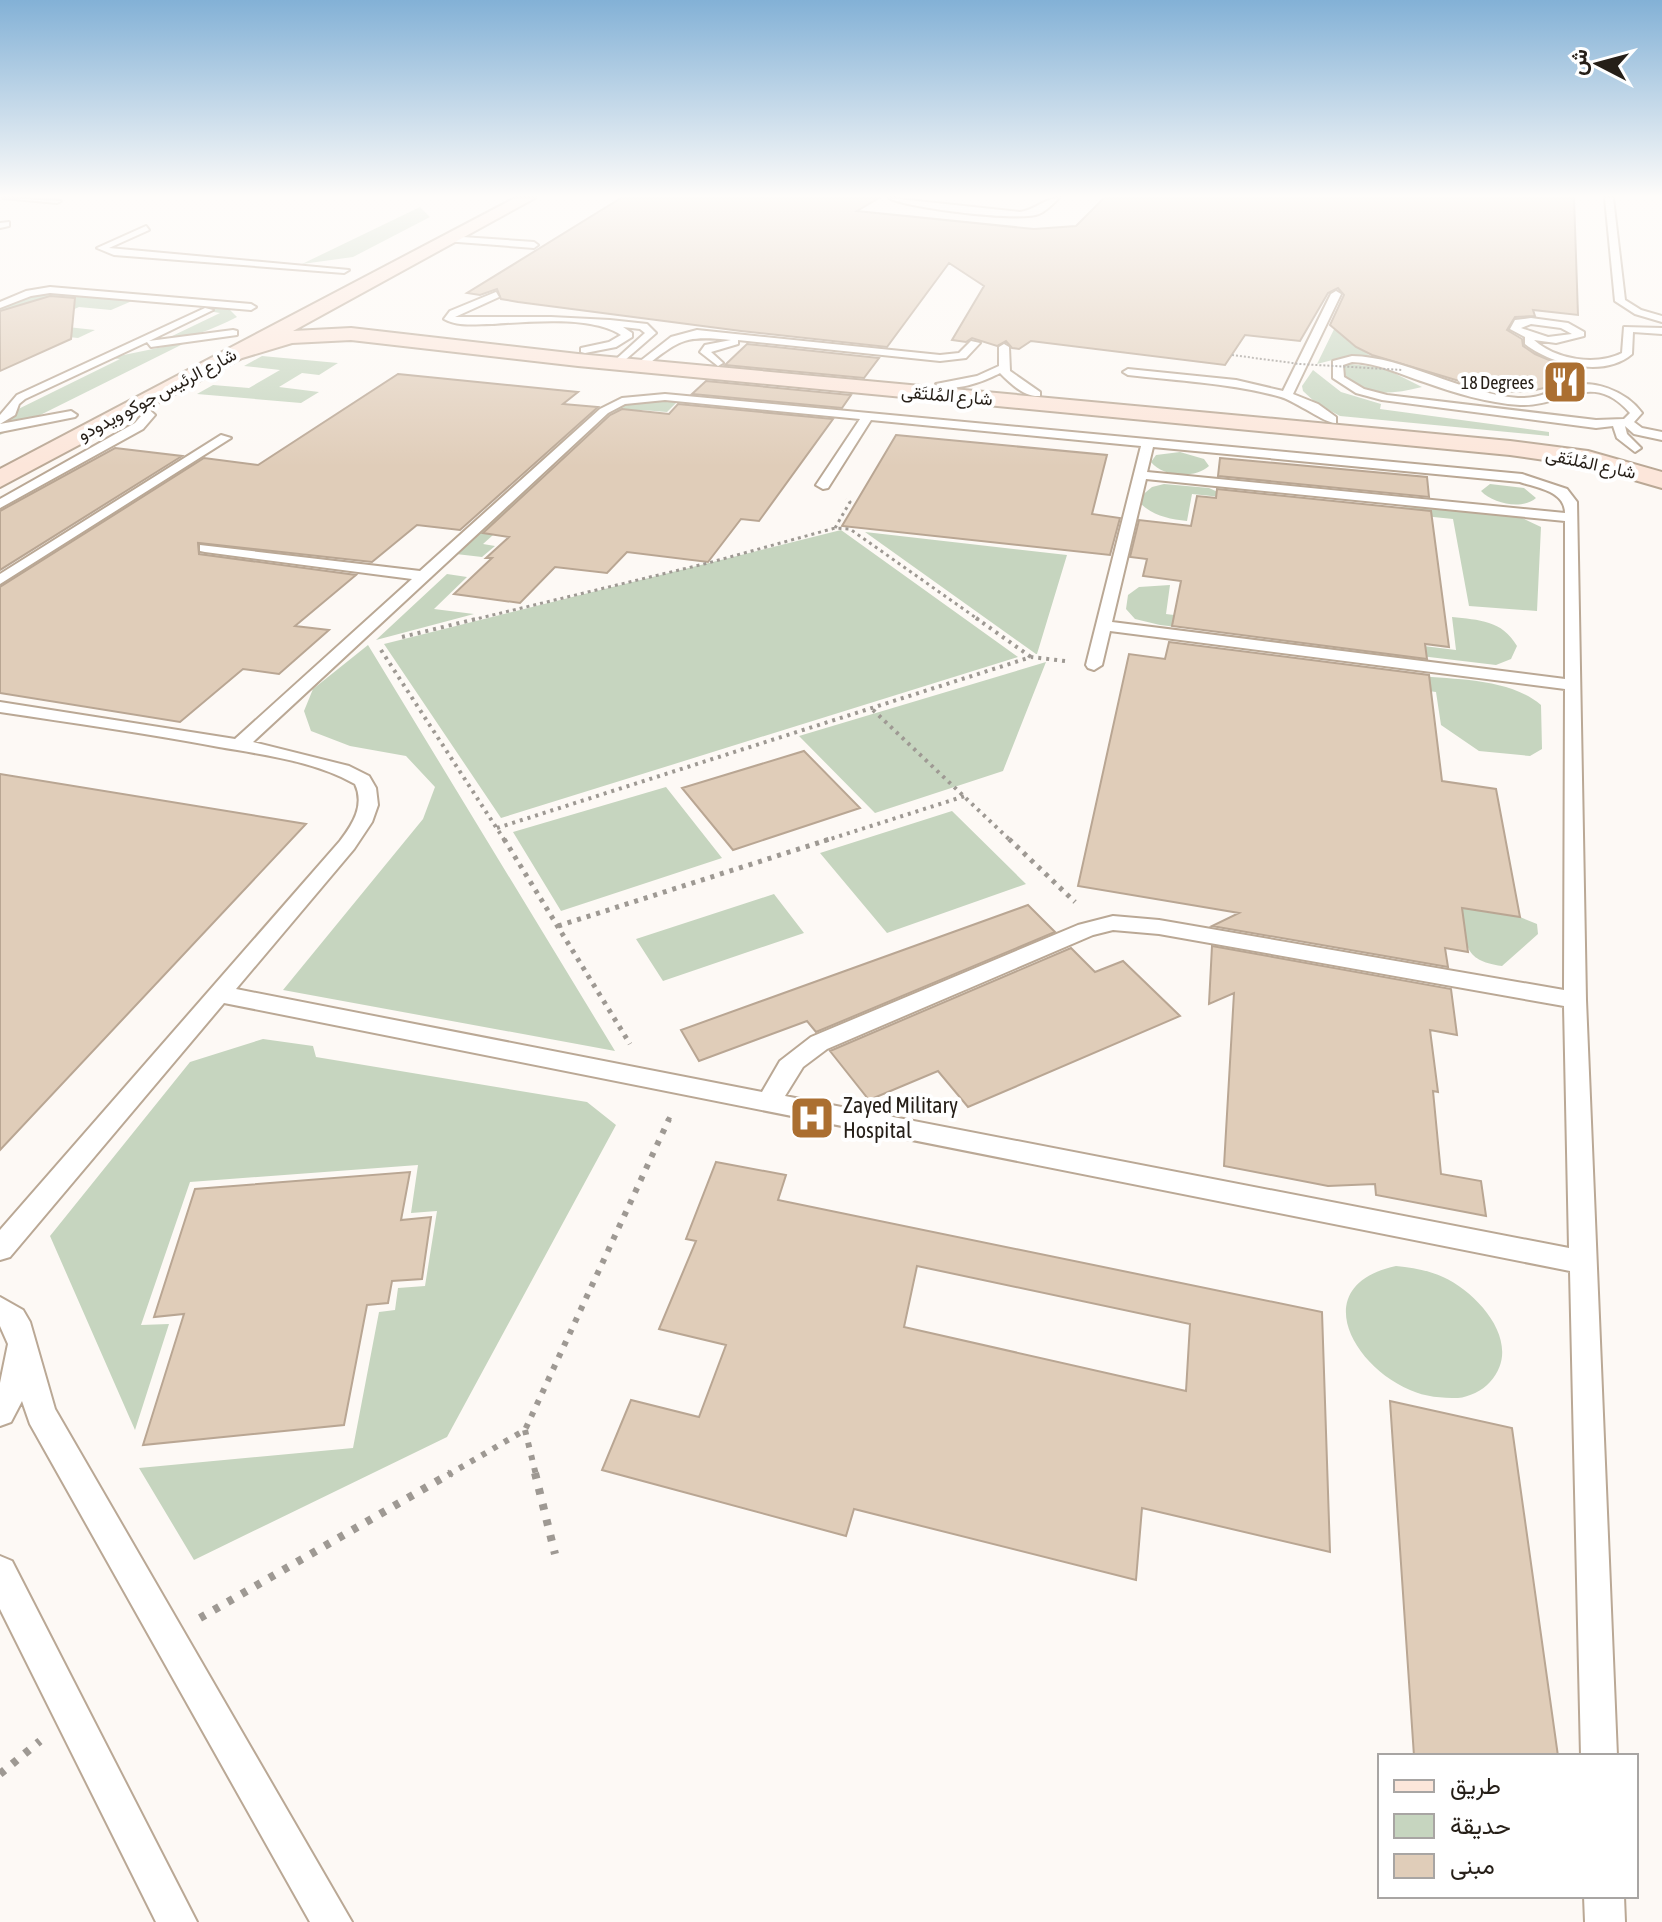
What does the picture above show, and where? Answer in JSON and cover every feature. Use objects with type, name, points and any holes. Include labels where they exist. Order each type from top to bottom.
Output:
[{"type":"street","name":"شارع الرئيس جوكو ويدودو","points":[[0,479],[138,405],[314,288]]},
{"type":"street","name":"شارع الرئيس جوكو ويدودو","points":[[179,360],[232,344],[357,288]]},
{"type":"street","name":"شارع المُلتَقى","points":[[336,299],[326,317],[342,326],[585,350],[634,360],[718,363],[1332,420],[1617,430],[1635,448],[1662,450]]},
{"type":"street","name":"شارع المُلتَقى","points":[[232,344],[334,333],[634,360],[1510,448],[1588,459],[1662,480]]},
{"type":"street","name":"شارع الرئيس جوكو ويدودو","points":[[12,445],[78,411]]},
{"type":"street","points":[[1510,448],[1609,456],[1619,452],[1617,430]]},
{"type":"lane","points":[[1619,288],[1620,301],[1638,312],[1662,319]]},
{"type":"lane","points":[[0,305],[29,293],[50,290],[251,307]]},
{"type":"lane","points":[[1287,394],[1336,294]]},
{"type":"lane","points":[[481,321],[466,316],[500,297],[449,317],[457,321],[635,324],[650,329],[651,333],[634,360]]},
{"type":"lane","points":[[0,420],[11,413],[13,403],[21,397],[208,310]]},
{"type":"lane","points":[[585,350],[612,345],[628,335],[621,329],[597,322]]},
{"type":"lane","points":[[1548,322],[1579,332],[1578,336],[1563,340],[1530,336],[1515,329],[1515,324],[1548,322]]},
{"type":"lane","points":[[1530,336],[1529,342],[1534,347],[1562,358],[1610,362],[1627,354],[1628,329],[1662,331]]},
{"type":"lane","points":[[634,360],[688,334],[707,333],[940,358],[962,356],[975,343]]},
{"type":"lane","points":[[718,363],[707,356],[705,352],[709,347],[755,339]]},
{"type":"lane","points":[[1563,340],[1562,358],[1578,388]]},
{"type":"lane","points":[[135,344],[232,344]]},
{"type":"lane","points":[[1004,347],[1003,368],[1013,381],[1036,394]]},
{"type":"lane","points":[[1617,430],[1636,413],[1631,405],[1609,394],[1578,388],[1549,399],[1516,401],[1444,386],[1376,360],[1352,359],[1337,363],[1337,373],[1344,382],[1372,395],[1617,430],[1638,431],[1662,436]]},
{"type":"lane","points":[[942,384],[980,379],[1003,368]]},
{"type":"lane","points":[[1128,372],[1287,394],[1311,404],[1332,420]]},
{"type":"lane","points":[[239,745],[604,411],[622,401],[665,397],[1522,478],[1562,492],[1569,498],[1572,518],[1575,1000],[1599,1754]]},
{"type":"lane","points":[[0,504],[139,426],[149,415],[138,405]]},
{"type":"lane","points":[[0,428],[78,411]]},
{"type":"lane","points":[[823,485],[868,416]]},
{"type":"lane","points":[[1564,421],[1578,437]]},
{"type":"lane","points":[[0,580],[225,438]]},
{"type":"lane","points":[[1094,665],[1148,443]]},
{"type":"lane","points":[[1140,475],[1572,518]]},
{"type":"lane","points":[[205,548],[424,576]]},
{"type":"lane","points":[[1104,626],[1573,685]]},
{"type":"lane","points":[[0,707],[239,745],[317,762],[360,777],[369,791],[369,807],[362,827],[0,1249]]},
{"type":"lane","points":[[770,1102],[777,1081],[788,1066],[819,1043],[1099,926],[1129,923],[1159,927],[1575,1000]]},
{"type":"lane","points":[[219,994],[1581,1262]]},
{"type":"lane","points":[[0,1309],[21,1330],[24,1355],[41,1414],[332,1922]]},
{"type":"lane","points":[[0,1412],[15,1388],[24,1355]]},
{"type":"lane","points":[[0,1573],[177,1922]]},
{"type":"lane","points":[[1604,1898],[1605,1922]]},
{"type":"path","points":[[1232,355],[1300,364],[1403,370]]},
{"type":"path","points":[[391,640],[708,563],[835,528],[850,529],[1031,657],[497,828]]},
{"type":"path","points":[[376,643],[497,828],[651,1079]]},
{"type":"path","points":[[873,710],[1099,926]]},
{"type":"path","points":[[558,926],[965,796]]},
{"type":"path","points":[[168,1637],[525,1430],[684,1085]]},
{"type":"path","points":[[525,1430],[555,1554]]},
{"type":"path","points":[[0,1774],[72,1715]]},
{"type":"green space","points":[[38,293],[132,301],[111,310],[79,307],[40,324],[95,330],[78,338],[0,330],[0,308]]},
{"type":"green space","points":[[229,309],[237,317],[194,335],[171,339],[147,339],[168,338],[220,313],[208,311]]},
{"type":"green space","points":[[1340,317],[1349,342],[1380,362],[1344,357],[1317,364]]},
{"type":"green space","points":[[187,342],[0,435],[0,418],[120,359],[109,358]]},
{"type":"green space","points":[[262,356],[338,363],[319,375],[302,373],[279,387],[319,392],[301,403],[197,394],[213,385],[249,388],[280,370],[244,366]]},
{"type":"green space","points":[[1351,364],[1384,368],[1422,387],[1387,393],[1364,391],[1332,374],[1335,368]]},
{"type":"green space","points":[[1313,370],[1341,392],[1381,404],[1380,409],[1549,432],[1549,436],[1340,416],[1316,403],[1303,391],[1302,386]]},
{"type":"green space","points":[[680,399],[667,412],[642,410],[585,464],[573,463],[483,544],[495,546],[482,557],[456,554],[626,402]]},
{"type":"green space","points":[[1180,452],[1204,459],[1209,466],[1196,473],[1179,474],[1163,471],[1151,462],[1156,455]]},
{"type":"green space","points":[[1164,484],[1209,488],[1231,498],[1192,494],[1187,521],[1174,519],[1157,514],[1141,504],[1140,497],[1152,487]]},
{"type":"green space","points":[[1490,484],[1524,488],[1536,498],[1524,504],[1500,502],[1481,491]]},
{"type":"green space","points":[[1434,507],[1520,517],[1541,527],[1537,611],[1469,606],[1453,519],[1345,508]]},
{"type":"green space","points":[[841,530],[1018,657],[501,818],[384,644]]},
{"type":"green space","points":[[865,532],[1067,555],[1037,654],[1036,654]]},
{"type":"green space","points":[[447,574],[467,577],[434,609],[474,614],[376,640]]},
{"type":"green space","points":[[1170,585],[1166,614],[1456,650],[1452,617],[1497,626],[1517,646],[1511,659],[1496,665],[1160,625],[1135,619],[1126,609],[1128,595],[1139,587]]},
{"type":"green space","points":[[368,645],[615,1051],[283,990],[423,819],[435,787],[406,756],[350,746],[311,731],[304,711],[313,689]]},
{"type":"green space","points":[[1046,662],[1003,771],[875,813],[799,736]]},
{"type":"green space","points":[[1411,675],[1479,681],[1528,696],[1541,705],[1542,749],[1530,756],[1479,751],[1441,725],[1436,692],[1412,689]]},
{"type":"green space","points":[[666,787],[722,858],[561,911],[513,832]]},
{"type":"green space","points":[[952,811],[1026,884],[887,933],[820,853]]},
{"type":"green space","points":[[774,894],[804,933],[663,981],[636,939]]},
{"type":"green space","points":[[1462,908],[1520,917],[1537,924],[1538,934],[1502,966],[1489,963],[1473,955],[1468,948]]},
{"type":"green space","points":[[263,1039],[313,1046],[316,1057],[587,1102],[616,1125],[447,1437],[194,1560],[139,1468],[353,1448],[379,1312],[395,1310],[398,1288],[425,1286],[437,1211],[411,1213],[418,1165],[190,1182],[141,1325],[169,1324],[135,1430],[50,1236],[190,1062]]},
{"type":"green space","points":[[1396,1266],[1426,1271],[1457,1285],[1471,1295],[1493,1322],[1502,1352],[1499,1368],[1483,1388],[1458,1398],[1434,1397],[1416,1392],[1389,1378],[1356,1345],[1348,1326],[1346,1307],[1353,1290],[1369,1276]]},
{"type":"building","points":[[476,288],[931,288],[887,347],[518,302],[501,299],[497,289],[480,295],[467,293]]},
{"type":"building","points":[[983,288],[1577,288],[1578,315],[1533,310],[1535,316],[1515,317],[1507,330],[1522,339],[1523,346],[1535,354],[1561,365],[1570,382],[1531,391],[1496,392],[1372,355],[1356,347],[1330,325],[1344,295],[1338,288],[1328,293],[1300,341],[1245,335],[1225,365],[1031,341],[1019,349],[1012,348],[1006,341],[997,346],[972,338],[966,342],[952,340]]},
{"type":"building","points":[[50,296],[75,298],[71,339],[0,371],[0,311]]},
{"type":"building","points":[[747,344],[879,358],[864,378],[725,365]]},
{"type":"building","points":[[398,374],[578,392],[563,404],[598,407],[460,530],[417,525],[372,562],[198,543],[199,554],[356,575],[295,626],[329,630],[279,674],[243,669],[180,722],[0,693],[0,587],[204,458],[258,465]]},
{"type":"building","points":[[706,381],[851,395],[842,408],[692,394]]},
{"type":"building","points":[[678,404],[833,419],[759,521],[741,519],[708,562],[627,552],[607,573],[555,567],[520,603],[454,594],[509,537],[483,533],[610,415],[622,409],[669,414]]},
{"type":"building","points":[[896,435],[1107,455],[1092,514],[1120,518],[1110,555],[842,526]]},
{"type":"building","points":[[115,448],[182,456],[0,570],[0,511]]},
{"type":"building","points":[[1220,458],[1427,477],[1429,497],[1218,476]]},
{"type":"building","points":[[1217,489],[1431,511],[1449,647],[1425,644],[1427,659],[1172,626],[1181,581],[1143,576],[1147,559],[1130,557],[1139,520],[1191,526],[1197,496],[1216,498]]},
{"type":"building","points":[[1169,642],[1429,675],[1442,781],[1496,789],[1520,917],[1462,908],[1468,952],[1445,948],[1448,967],[1212,926],[1239,913],[1078,886],[1129,654],[1165,659]]},
{"type":"building","points":[[804,751],[860,808],[733,850],[682,788]]},
{"type":"building","points":[[0,774],[306,824],[0,1150]]},
{"type":"building","points":[[1028,905],[1055,932],[816,1032],[807,1021],[699,1061],[681,1030]]},
{"type":"building","points":[[1212,946],[1451,989],[1457,1035],[1430,1030],[1438,1092],[1433,1091],[1441,1174],[1481,1181],[1486,1216],[1376,1195],[1375,1184],[1328,1186],[1224,1166],[1234,993],[1209,1004]]},
{"type":"building","points":[[1071,948],[1095,972],[1123,961],[1180,1016],[968,1107],[938,1071],[869,1100],[830,1051]]},
{"type":"building","points":[[716,1162],[786,1175],[778,1200],[1322,1312],[1330,1552],[1142,1508],[1136,1580],[854,1509],[846,1536],[602,1470],[631,1400],[699,1417],[726,1345],[659,1329],[696,1241],[686,1239]],"holes":[[[917,1266],[1190,1324],[1186,1391],[904,1327]]]},
{"type":"building","points":[[410,1172],[401,1220],[431,1217],[422,1279],[392,1281],[388,1303],[367,1305],[344,1425],[143,1445],[184,1314],[154,1317],[195,1189]]},
{"type":"building","points":[[1390,1401],[1512,1428],[1558,1754],[1414,1754]]},
{"type":"place","name":"18 Degrees","points":[[1565,382]]},
{"type":"place","name":"Zayed Military Hospital","points":[[812,1118]]}]
